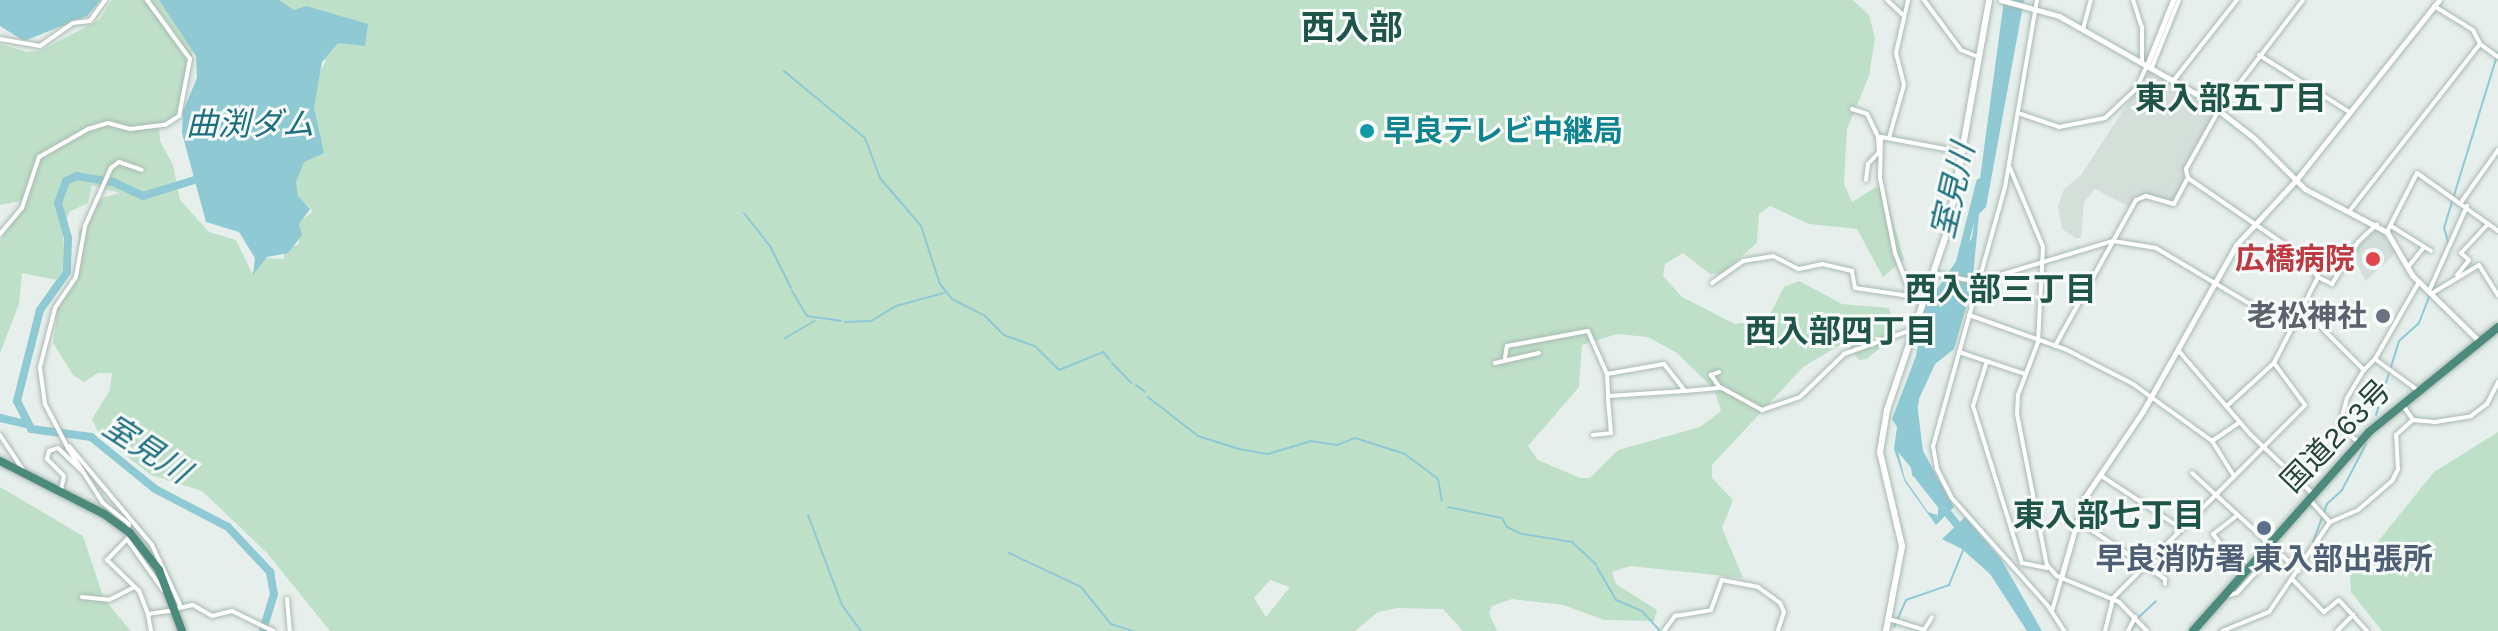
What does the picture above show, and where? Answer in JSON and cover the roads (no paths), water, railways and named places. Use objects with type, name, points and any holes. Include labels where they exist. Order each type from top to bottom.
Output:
[{"type":"highway","name":"国道263号","points":[[2193,631],[2223,593],[2359,442],[2416,389],[2498,327]]},
{"type":"highway","points":[[0,461],[127,531],[159,570],[182,631]]},
{"type":"main road","points":[[1886,631],[1895,621],[1902,546],[1880,452],[1887,410],[1905,371],[1923,298],[1935,274],[1964,153],[1989,0]]},
{"type":"street","points":[[0,39],[40,46],[73,23],[90,21],[105,0]]},
{"type":"street","points":[[0,234],[22,208],[39,157],[88,129],[176,121],[190,59],[147,0]]},
{"type":"street","points":[[1887,0],[1903,15]]},
{"type":"street","points":[[1889,138],[1904,85],[1896,63],[1908,0]]},
{"type":"street","points":[[1924,0],[1961,50],[1980,58]]},
{"type":"street","points":[[2001,0],[2034,7],[2083,29],[2147,64],[2219,110],[2317,197],[2351,209],[2431,251]]},
{"type":"street","points":[[2037,0],[2010,168],[1934,430],[1937,469],[1951,497],[2052,611],[2064,631]]},
{"type":"street","points":[[2083,29],[2091,0]]},
{"type":"street","points":[[2133,0],[2142,27],[2147,64]]},
{"type":"street","points":[[2021,114],[2059,127],[2105,118],[2136,89],[2176,0]]},
{"type":"street","points":[[2174,80],[2237,0]]},
{"type":"street","points":[[2055,346],[2136,200],[2146,196],[2174,204],[2188,178],[2186,169],[2219,110],[2303,0]]},
{"type":"street","points":[[2052,611],[2076,520],[2098,473],[2151,396],[2214,282],[2253,224],[2296,180],[2439,0]]},
{"type":"street","points":[[2434,6],[2473,30],[2480,44],[2496,56]]},
{"type":"street","points":[[2351,209],[2480,44]]},
{"type":"street","points":[[2259,55],[2349,112]]},
{"type":"street","points":[[1852,109],[1867,114],[1879,137],[1880,178],[1895,253],[1911,294]]},
{"type":"street","points":[[1879,137],[1964,153]]},
{"type":"street","points":[[1866,180],[1868,164],[1879,152],[1879,137]]},
{"type":"street","points":[[2460,200],[2498,150]]},
{"type":"street","points":[[127,531],[129,524],[103,503],[45,404],[40,367],[55,308],[79,268],[88,214],[104,190],[109,172],[119,162],[142,170]]},
{"type":"street","points":[[2010,168],[2043,247],[2038,342],[2017,401],[2018,428],[2048,568]]},
{"type":"street","points":[[2389,229],[2417,173],[2460,200],[2498,231]]},
{"type":"street","points":[[2188,178],[2297,253],[2318,277],[2332,284],[2358,242],[2377,224]]},
{"type":"street","points":[[2432,291],[2467,206]]},
{"type":"street","points":[[2456,276],[2469,260],[2461,253],[2488,224]]},
{"type":"street","points":[[2389,229],[2407,268],[2479,341]]},
{"type":"street","points":[[1935,274],[1979,281],[2113,241],[2156,248],[2292,329]]},
{"type":"street","points":[[2407,268],[2424,247]]},
{"type":"street","points":[[1712,283],[1743,261],[1773,256],[1799,269],[1822,264],[1852,271],[1855,288],[1923,298]]},
{"type":"street","points":[[2432,291],[2479,265],[2498,295]]},
{"type":"street","points":[[2227,406],[2274,363],[2318,277]]},
{"type":"street","points":[[2359,442],[2339,428],[2347,398],[2364,370],[2375,359],[2419,282]]},
{"type":"street","points":[[2303,309],[2364,370]]},
{"type":"street","points":[[1969,315],[2055,346],[2151,396],[2212,441],[2234,476]]},
{"type":"street","points":[[1719,372],[1711,375],[1720,388],[1762,410],[1788,405],[1844,354],[1914,329]]},
{"type":"street","points":[[1505,358],[1507,346],[1588,331],[1607,374],[1611,433],[1593,435]]},
{"type":"street","points":[[2177,349],[2240,422],[2311,496],[2330,522]]},
{"type":"street","points":[[1959,352],[2026,375]]},
{"type":"street","points":[[1495,363],[1505,358],[1539,353]]},
{"type":"street","points":[[2375,359],[2416,389]]},
{"type":"street","points":[[1987,361],[1973,406],[2022,563],[2048,568],[2061,578],[2113,599],[2147,631]]},
{"type":"street","points":[[2105,631],[2113,599],[2305,405],[2274,363]]},
{"type":"street","points":[[1607,374],[1664,364],[1685,391]]},
{"type":"street","points":[[2222,631],[2269,612],[2330,522],[2358,510],[2392,481],[2398,469],[2396,435],[2413,420],[2471,416],[2487,404],[2498,382]]},
{"type":"street","points":[[1608,396],[1720,388]]},
{"type":"street","points":[[2400,403],[2413,420]]},
{"type":"street","points":[[2212,441],[2240,422]]},
{"type":"street","points":[[0,435],[22,474]]},
{"type":"street","points":[[68,444],[152,545],[176,609]]},
{"type":"street","points":[[60,492],[64,476],[47,459],[49,451],[58,448],[83,472]]},
{"type":"street","points":[[2098,473],[2182,529]]},
{"type":"street","points":[[2192,473],[2266,546],[2299,571]]},
{"type":"street","points":[[2235,517],[2213,534],[2242,572]]},
{"type":"street","points":[[2076,520],[2165,579],[2165,584]]},
{"type":"street","points":[[151,631],[148,614],[134,587],[107,560],[127,539],[176,609]]},
{"type":"street","points":[[2223,593],[2229,597],[2237,593],[2274,552]]},
{"type":"street","points":[[2292,579],[2324,612],[2339,600],[2367,631]]},
{"type":"street","points":[[1664,631],[1675,616],[1711,610],[1722,580],[1758,587],[1780,603],[1784,612],[1778,631]]},
{"type":"street","points":[[82,597],[109,600],[134,587]]},
{"type":"street","points":[[287,599],[290,631]]},
{"type":"street","points":[[148,614],[193,605],[206,615],[232,611],[272,630]]},
{"type":"street","points":[[2337,631],[2353,615]]},
{"type":"street","points":[[1895,621],[1924,630],[1932,617]]},
{"type":"street","points":[[2128,631],[2135,617]]},
{"type":"street","points":[[1878,631],[1886,631]]},
{"type":"water","points":[[0,0],[101,0],[87,16],[24,41],[0,26]]},
{"type":"water","name":"曲渕ダム","points":[[159,0],[279,0],[294,10],[306,6],[368,24],[365,46],[338,43],[322,62],[314,108],[324,153],[304,162],[296,182],[298,196],[310,209],[299,224],[302,235],[288,253],[267,257],[253,275],[255,258],[239,232],[206,222],[182,133],[183,111],[197,78],[196,56]]},
{"type":"water","points":[[2004,0],[2024,0],[1986,207],[1979,214],[1972,287],[1954,349],[1935,364],[1917,403],[1923,451],[1954,507],[1936,525],[1905,482],[1894,449],[1897,427],[1892,419],[1916,356],[1924,308],[1972,238]],"holes":[[[1898,452],[1939,501],[1937,522],[1937,515],[1928,512],[1905,479]]]},
{"type":"water","points":[[1965,517],[2001,559],[2042,631],[2027,631],[1990,574],[1962,549],[1942,539]]},
{"type":"waterway","points":[[2449,245],[2444,228],[2498,52]]},
{"type":"waterway","points":[[784,71],[865,138],[880,178],[921,226],[940,284],[952,299],[985,316],[1004,335],[1035,346],[1059,370],[1103,352],[1110,360]]},
{"type":"waterway","name":"室見川","points":[[201,178],[143,196],[113,182],[77,176],[66,181],[58,203],[68,239],[67,272],[40,310],[17,401],[31,429],[91,437],[155,489],[228,527],[270,572],[274,594],[263,631]]},
{"type":"waterway","name":"室見川","points":[[1959,266],[1980,183]]},
{"type":"waterway","points":[[744,213],[770,246],[791,288]]},
{"type":"waterway","points":[[2376,415],[2399,341],[2419,323],[2433,287]]},
{"type":"waterway","points":[[792,291],[807,316],[841,321]]},
{"type":"waterway","points":[[845,322],[871,321],[896,306],[944,293]]},
{"type":"waterway","points":[[785,338],[815,321]]},
{"type":"waterway","points":[[1112,363],[1131,383]]},
{"type":"waterway","points":[[1136,385],[1145,392]]},
{"type":"waterway","points":[[1148,397],[1198,436],[1239,449],[1268,454],[1311,441],[1337,445],[1355,438],[1405,454],[1438,479],[1442,501]]},
{"type":"waterway","name":"室見川","points":[[1915,400],[1908,432],[1916,473],[1962,531]]},
{"type":"waterway","points":[[0,418],[27,424]]},
{"type":"waterway","points":[[2312,545],[2327,504],[2342,490],[2366,444]]},
{"type":"waterway","points":[[1448,507],[1502,518],[1507,527],[1522,534],[1572,542],[1596,564]]},
{"type":"waterway","points":[[808,515],[842,605],[861,631]]},
{"type":"waterway","points":[[1894,627],[1906,600],[1949,585],[1963,550]]},
{"type":"waterway","points":[[1009,553],[1081,587],[1111,624],[1133,631]]},
{"type":"waterway","points":[[1597,567],[1616,600],[1642,611],[1660,631]]},
{"type":"waterway","points":[[2139,617],[2156,601]]},
{"type":"waterway","points":[[2130,631],[2136,622]]},
{"type":"waterway","points":[[2219,631],[2239,622]]},
{"type":"place","name":"早良テレビ中継局","points":[[1367,131]]},
{"type":"place","name":"広橋病院","points":[[2373,259]]},
{"type":"place","name":"老松神社","points":[[2383,316]]},
{"type":"place","name":"早良消防署 東入部出張所","points":[[2264,528]]},
{"type":"district","name":"西入部","points":[[1352,29]]},
{"type":"district","name":"東入部五丁目","points":[[2231,99]]},
{"type":"district","name":"西入部三丁目","points":[[2001,290]]},
{"type":"district","name":"西入部四丁目","points":[[1841,332]]},
{"type":"district","name":"東入部七丁目","points":[[2109,516]]}]
